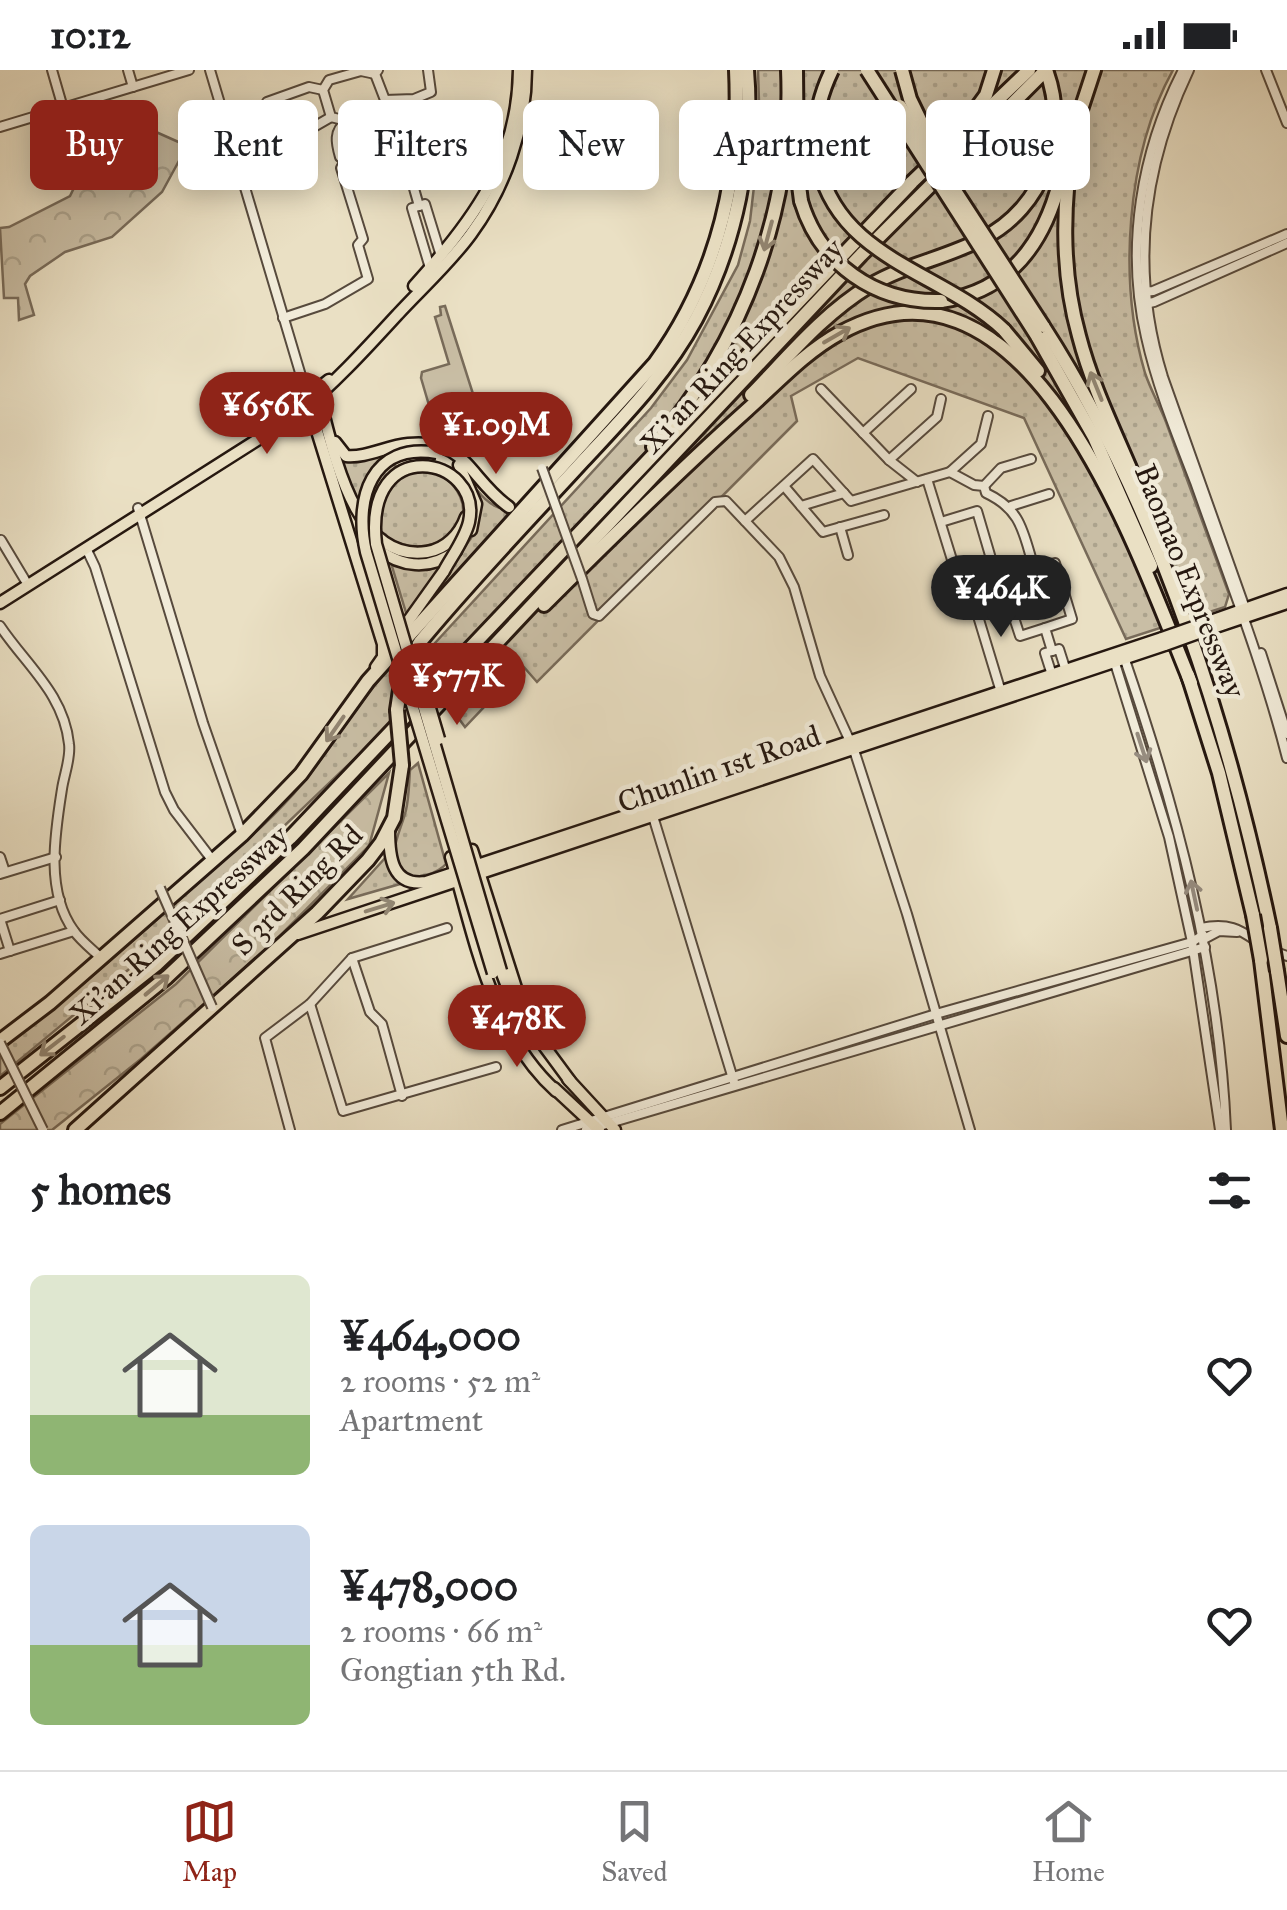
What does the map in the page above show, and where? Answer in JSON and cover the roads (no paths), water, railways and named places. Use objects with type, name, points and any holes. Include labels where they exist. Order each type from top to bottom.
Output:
[{"type":"highway","points":[[0,1042],[242,835],[301,774],[368,681],[645,376],[680,326],[716,245],[728,194],[736,70]]},
{"type":"highway","name":"S 3rd Ring Rd","points":[[75,1130],[288,939],[368,860],[389,830],[400,792],[402,765],[396,710],[403,670],[420,642],[639,400],[696,319],[719,267],[738,201],[749,127],[747,70]]},
{"type":"highway","points":[[574,541],[692,398],[743,306],[764,250],[777,199],[788,130],[788,70]]},
{"type":"highway","points":[[796,70],[801,201],[824,249],[855,278],[899,297],[941,301],[990,286],[1029,253],[1057,190]]},
{"type":"highway","points":[[832,70],[820,101],[816,146],[823,181],[837,211],[872,248],[950,289],[1004,330],[1043,378],[1125,528],[1191,683]]},
{"type":"highway","points":[[867,70],[1040,331]]},
{"type":"highway","points":[[877,70],[926,145]]},
{"type":"highway","points":[[902,70],[910,99],[926,132]]},
{"type":"highway","points":[[922,172],[982,101],[994,70]]},
{"type":"highway","name":"Xi'an Ring Expressway","points":[[0,1088],[158,964],[242,885],[342,786],[922,172],[1029,70]]},
{"type":"highway","points":[[482,661],[678,472],[812,332],[852,298],[899,271],[983,239],[1013,218],[1038,186],[1054,144],[1055,107],[1046,70]]},
{"type":"highway","name":"Xi'an Ring Expressway","points":[[0,1113],[167,977],[303,848],[847,270],[1046,70]]},
{"type":"highway","points":[[1084,100],[1094,70]]},
{"type":"highway","name":"Baomao Expressway","points":[[955,190],[1087,404],[1142,516],[1191,640],[1234,775],[1270,928],[1287,1036]]},
{"type":"highway","points":[[1066,190],[1064,236],[1074,318],[1097,389],[1148,510],[1191,640]]},
{"type":"highway","points":[[678,472],[822,343],[854,326],[900,314],[949,319],[992,338],[1032,374],[1073,431]]},
{"type":"highway","name":"Baomao Expressway","points":[[1040,331],[1138,534],[1191,683],[1226,799],[1252,915],[1282,1130]]},
{"type":"main road","points":[[0,600],[312,399],[470,229],[501,182],[524,106],[523,70]]},
{"type":"main road","points":[[312,399],[470,229]]},
{"type":"main road","points":[[312,399],[346,456],[358,457],[400,444],[426,442],[446,447],[465,460],[492,493],[510,507]]},
{"type":"main road","points":[[312,399],[383,644],[382,656]]},
{"type":"main road","points":[[328,430],[346,488],[372,532],[388,544],[415,552],[434,550],[452,540],[464,526],[468,506]]},
{"type":"main road","points":[[534,500],[510,507],[491,502],[459,465],[422,450],[393,458],[368,484],[362,536],[515,1032],[556,1091]]},
{"type":"main road","points":[[336,486],[356,525],[376,549],[398,562],[430,564],[454,553],[473,526],[474,494],[459,465]]},
{"type":"main road","points":[[368,681],[382,656],[444,571],[468,523],[468,506],[456,480],[435,468],[408,467],[383,489],[375,517],[376,544],[399,621],[497,972],[528,1035],[570,1081]]},
{"type":"main road","points":[[0,600],[25,580],[140,511]]},
{"type":"main road","points":[[1244,612],[1287,594]]},
{"type":"main road","points":[[1244,612],[1287,603]]},
{"type":"main road","points":[[383,610],[451,857],[491,989],[509,1032],[534,1071],[600,1126]]},
{"type":"main road","name":"Chunlin 1st Road","points":[[288,939],[457,877],[1118,658],[1244,612]]},
{"type":"main road","points":[[399,621],[421,677],[524,1013],[600,1126]]},
{"type":"main road","name":"Chunlin 1st Road","points":[[852,746],[1001,692],[1118,658]]},
{"type":"main road","name":"Chunlin 1st Road","points":[[389,830],[392,865],[401,878],[421,883],[457,877]]},
{"type":"street","points":[[52,70],[61,100]]},
{"type":"street","points":[[128,70],[133,87]]},
{"type":"street","points":[[90,100],[189,70]]},
{"type":"street","points":[[210,70],[283,318],[312,399]]},
{"type":"street","points":[[409,100],[431,92],[428,70]]},
{"type":"street","points":[[1186,70],[1156,131],[1146,173],[1138,230],[1143,304],[1163,377],[1287,734]]},
{"type":"street","points":[[1266,70],[1287,123]]},
{"type":"street","points":[[322,90],[329,80],[361,71],[377,72],[382,100]]},
{"type":"street","points":[[273,100],[309,87],[322,90]]},
{"type":"street","points":[[322,90],[331,117]]},
{"type":"street","points":[[318,124],[331,117],[338,119]]},
{"type":"street","points":[[0,127],[30,118]]},
{"type":"street","points":[[283,318],[325,304],[368,279],[358,244],[364,240],[348,190]]},
{"type":"street","points":[[414,190],[419,206]]},
{"type":"street","points":[[430,268],[412,208],[425,204],[441,256]]},
{"type":"street","points":[[1143,292],[1287,234]]},
{"type":"street","points":[[1143,304],[1287,244]]},
{"type":"street","points":[[863,433],[911,388]]},
{"type":"street","points":[[821,389],[889,460],[916,482]]},
{"type":"street","points":[[889,460],[937,416],[941,400]]},
{"type":"street","points":[[746,522],[812,459],[851,501],[950,472],[981,444],[988,416]]},
{"type":"street","points":[[984,486],[1001,468],[1031,459]]},
{"type":"street","points":[[542,468],[594,614],[599,616],[716,502],[726,501],[779,557],[794,587],[820,676],[852,746],[970,1130]]},
{"type":"street","points":[[950,472],[984,486]]},
{"type":"street","points":[[927,479],[966,605],[974,602],[1001,692]]},
{"type":"street","points":[[784,486],[823,532],[884,514]]},
{"type":"street","points":[[984,486],[986,493],[1010,506],[1021,525],[1034,568]]},
{"type":"street","points":[[801,506],[844,493]]},
{"type":"street","points":[[1010,506],[1049,494]]},
{"type":"street","points":[[140,511],[203,723],[242,835]]},
{"type":"street","points":[[941,522],[978,511],[999,579],[1020,636],[1072,619],[1056,563],[1034,568],[999,579],[962,590]]},
{"type":"street","points":[[840,528],[848,555]]},
{"type":"street","points":[[1,540],[25,580]]},
{"type":"street","points":[[86,548],[165,792],[214,862]]},
{"type":"street","points":[[1244,612],[1287,758]]},
{"type":"street","points":[[0,626],[16,651],[44,680],[60,710],[70,746],[56,828],[55,878],[74,931],[101,958]]},
{"type":"street","points":[[1045,628],[1052,651]]},
{"type":"street","points":[[1052,676],[1045,653],[1059,648],[1066,671]]},
{"type":"street","points":[[1118,658],[1181,834],[1203,937],[1223,1130]]},
{"type":"street","points":[[1118,658],[1169,838],[1193,946],[1223,1130]]},
{"type":"street","points":[[652,813],[734,1081]]},
{"type":"street","points":[[0,857],[2,873],[56,857]]},
{"type":"street","points":[[160,888],[212,1007]]},
{"type":"street","points":[[10,950],[0,919],[60,900]]},
{"type":"street","points":[[290,1130],[265,1038],[310,1004],[352,958],[447,928]]},
{"type":"street","points":[[0,954],[74,931]]},
{"type":"street","points":[[562,1130],[600,1126],[938,1019],[1193,946],[1203,937],[1220,931],[1248,934],[1287,956]]},
{"type":"street","points":[[352,958],[370,1012],[382,1024],[402,1096]]},
{"type":"street","points":[[310,1004],[343,1111],[496,1067]]},
{"type":"street","points":[[0,1042],[43,1130]]}]
